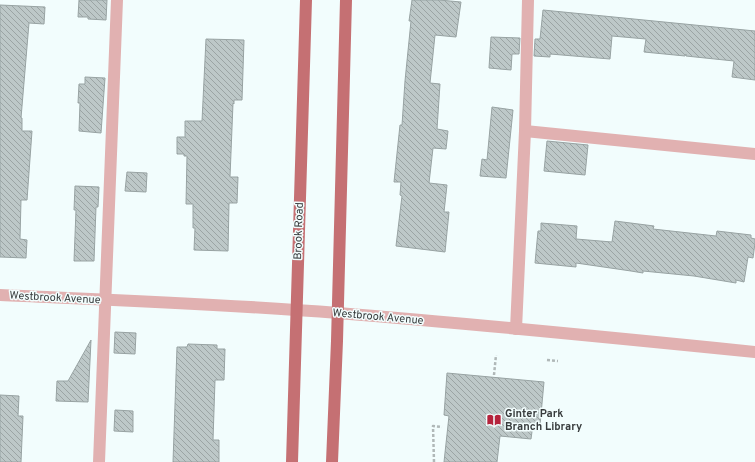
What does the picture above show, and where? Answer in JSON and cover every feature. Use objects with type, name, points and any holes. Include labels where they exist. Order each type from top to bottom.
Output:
[{"type":"main road","name":"Brook Road","points":[[292,462],[306,0]]},
{"type":"main road","points":[[332,462],[346,0]]},
{"type":"street","points":[[98,462],[117,0]]},
{"type":"street","points":[[516,329],[525,131],[528,0]]},
{"type":"street","points":[[525,131],[755,154]]},
{"type":"street","name":"Westbrook Avenue","points":[[0,295],[337,313],[755,352]]},
{"type":"path","points":[[494,375],[496,355]]},
{"type":"path","points":[[547,360],[558,361]]},
{"type":"path","points":[[434,462],[433,426],[442,427]]},
{"type":"building","points":[[79,0],[107,0],[106,20],[78,17]]},
{"type":"building","points":[[412,0],[461,2],[456,37],[435,35],[430,83],[440,84],[437,129],[448,131],[446,149],[433,148],[429,183],[447,185],[444,212],[449,212],[445,252],[396,246],[402,196],[400,195],[401,182],[394,182],[400,125],[402,125],[411,21],[409,21]]},
{"type":"building","points":[[0,5],[45,7],[44,24],[29,23],[21,118],[22,131],[32,131],[27,200],[21,200],[20,239],[27,240],[26,258],[0,257]]},
{"type":"building","points":[[543,10],[755,31],[755,80],[732,77],[734,61],[686,56],[686,54],[685,56],[644,52],[646,39],[612,36],[610,59],[550,54],[550,57],[534,56],[535,39],[540,39]]},
{"type":"building","points":[[491,37],[520,38],[519,54],[512,54],[511,70],[489,68]]},
{"type":"building","points":[[206,39],[244,40],[242,100],[234,100],[234,104],[233,103],[230,177],[238,177],[237,203],[229,203],[228,251],[194,250],[195,228],[193,228],[193,204],[186,204],[187,156],[184,156],[184,154],[177,154],[177,137],[185,137],[185,121],[202,121]]},
{"type":"building","points":[[85,77],[105,78],[101,133],[79,131],[79,84],[85,84]]},
{"type":"building","points":[[492,107],[513,110],[506,178],[480,176],[482,159],[487,160]]},
{"type":"building","points":[[547,141],[588,145],[585,175],[544,171]]},
{"type":"building","points":[[127,172],[147,173],[146,192],[125,191]]},
{"type":"building","points":[[75,186],[99,187],[98,207],[96,207],[94,261],[74,261],[76,210],[74,210]]},
{"type":"building","points":[[615,221],[654,226],[653,229],[716,236],[717,231],[751,235],[751,238],[755,239],[753,258],[748,257],[744,282],[736,280],[736,283],[694,276],[643,271],[643,273],[576,263],[576,267],[535,263],[538,231],[541,231],[541,223],[577,226],[576,239],[612,242]]},
{"type":"building","points":[[115,332],[136,333],[135,354],[114,353]]},
{"type":"building","points":[[91,340],[88,402],[56,401],[57,381],[68,381]]},
{"type":"building","points":[[188,344],[217,345],[217,349],[225,349],[224,380],[215,380],[213,440],[219,440],[219,462],[173,462],[177,347],[187,347]]},
{"type":"building","name":"Ginter Park Branch Library","points":[[447,373],[544,382],[540,425],[533,424],[531,439],[500,436],[497,462],[444,462],[449,416],[444,415]]},
{"type":"building","points":[[0,395],[19,396],[18,416],[23,416],[21,462],[0,462]]},
{"type":"building","points":[[115,410],[133,411],[133,432],[114,431]]},
{"type":"place","name":"Ginter Park Branch Library","points":[[494,420]]}]
